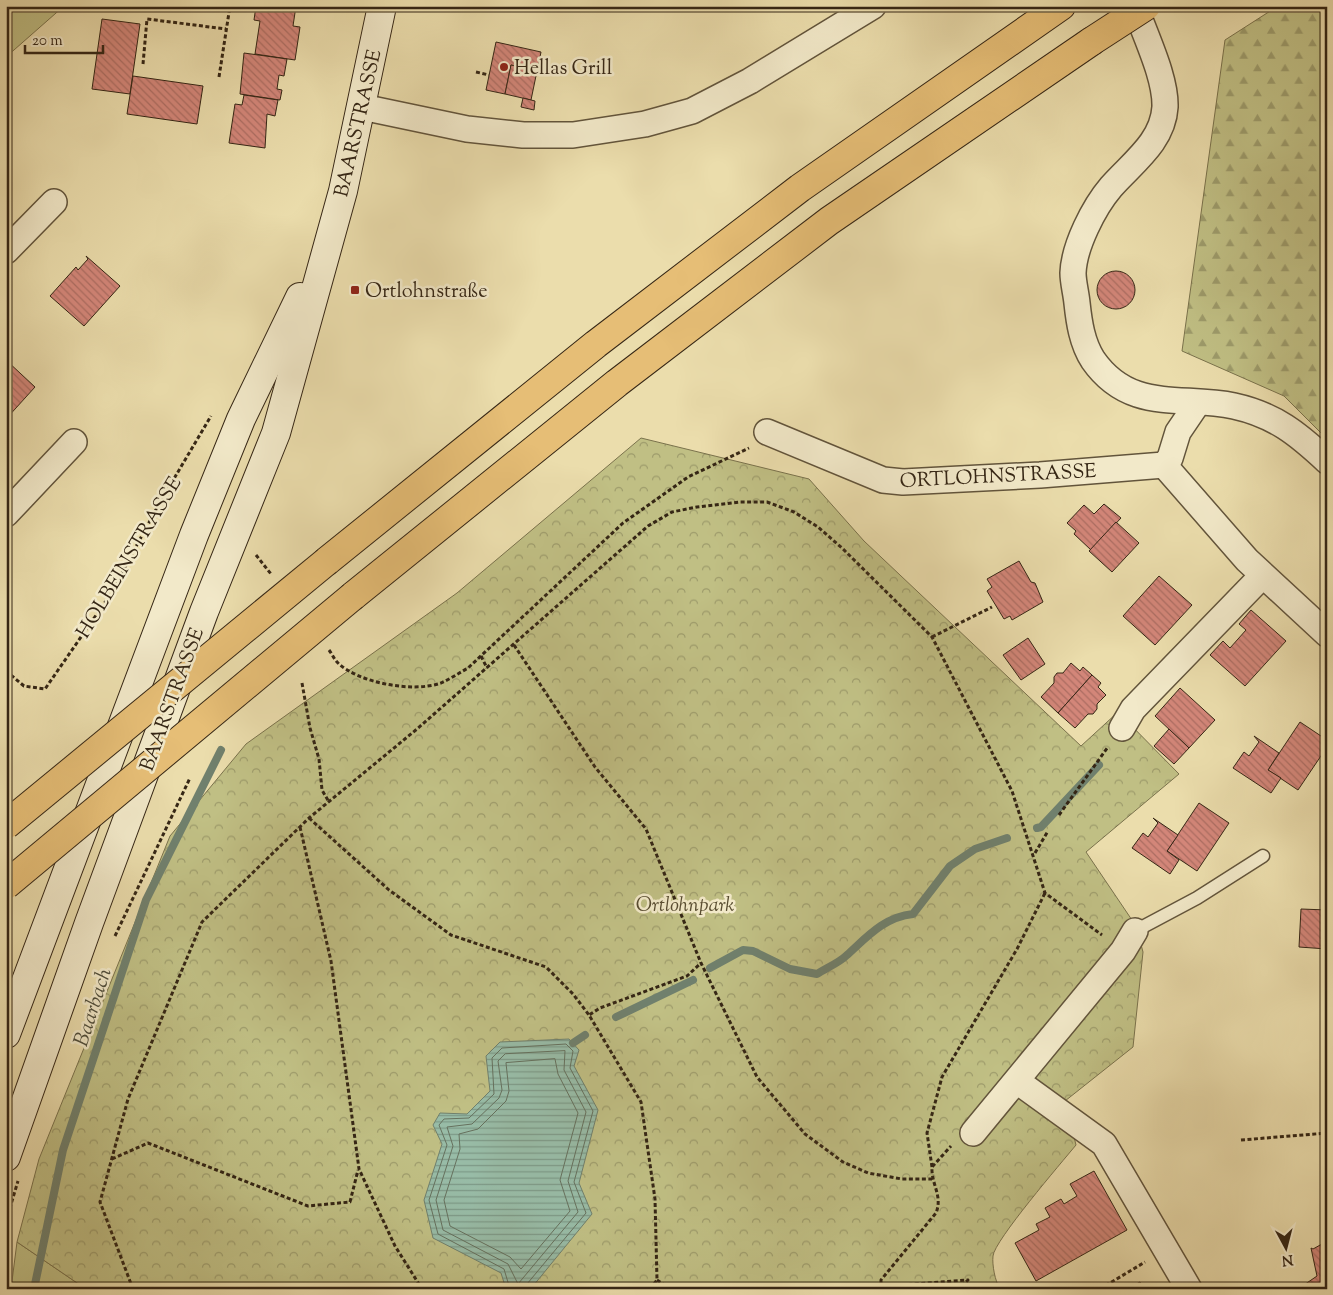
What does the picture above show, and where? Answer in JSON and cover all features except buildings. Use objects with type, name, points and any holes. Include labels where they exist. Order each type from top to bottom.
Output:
[{"type":"highway","points":[[6,825],[327,561],[589,350],[800,188],[1061,6]]},
{"type":"highway","points":[[6,885],[354,596],[617,383],[829,221],[1146,6]]},
{"type":"main road","name":"BAARSTRASSE","points":[[6,1157],[197,630],[276,433],[328,239],[343,191],[382,6]]},
{"type":"main road","name":"BAARSTRASSE","points":[[6,1034],[194,535],[241,419],[328,239]]},
{"type":"street","points":[[362,107],[467,129],[523,135],[573,135],[645,124],[692,110],[750,81],[873,6]]},
{"type":"street","points":[[1135,6],[1164,88],[1165,108],[1160,128],[1150,145],[1110,188],[1096,208],[1081,239],[1073,272],[1080,331],[1092,359],[1112,382],[1145,398],[1234,406],[1274,419],[1300,436],[1327,462]]},
{"type":"street","points":[[6,251],[54,202]]},
{"type":"street","points":[[1197,404],[1178,432],[1170,458],[1164,465],[1262,576],[1327,634]]},
{"type":"street","name":"ORTLOHNSTRASSE","points":[[774,435],[883,480],[904,482],[1040,475],[1164,465]]},
{"type":"street","points":[[6,514],[74,442]]},
{"type":"street","points":[[1122,728],[1133,709],[1262,576]]},
{"type":"street","points":[[973,1133],[1129,941]]},
{"type":"street","points":[[1017,1081],[1104,1144],[1189,1289]]},
{"type":"lane","points":[[1129,941],[1263,856]]},
{"type":"path","points":[[219,76],[230,6]]},
{"type":"path","points":[[143,64],[148,19],[226,29]]},
{"type":"path","points":[[476,72],[489,75]]},
{"type":"path","name":"HOLBEINSTRASSE","points":[[6,671],[24,686],[45,689],[110,595],[159,504],[214,411]]},
{"type":"path","points":[[323,643],[338,663],[361,676],[384,684],[412,686],[440,683],[468,668],[623,523],[688,477],[774,435]]},
{"type":"path","points":[[133,1289],[100,1202],[128,1099],[202,922],[309,818],[514,645],[648,526],[672,512],[740,502],[767,502],[794,512],[818,527],[842,548],[932,637],[1012,791],[1034,854],[1045,893],[1017,949],[942,1077],[927,1133],[932,1179],[940,1203],[936,1213],[882,1280],[880,1287]]},
{"type":"path","points":[[234,540],[258,557],[272,576]]},
{"type":"path","points":[[932,637],[992,607]]},
{"type":"path","points":[[514,645],[595,767],[646,828],[702,963],[757,1077],[805,1134],[843,1162],[868,1173],[902,1179],[932,1179]]},
{"type":"path","points":[[480,656],[487,668]]},
{"type":"path","points":[[302,683],[310,728],[319,759],[322,790],[329,802]]},
{"type":"path","points":[[1059,815],[1122,728]]},
{"type":"path","points":[[309,818],[389,890],[451,935],[546,967],[573,994],[589,1015],[641,1102],[655,1199],[657,1280],[650,1289]]},
{"type":"path","points":[[299,827],[331,961],[359,1169],[395,1246],[422,1289]]},
{"type":"path","points":[[1034,854],[1048,831]]},
{"type":"path","points":[[1045,893],[1129,941]]},
{"type":"path","points":[[589,1015],[600,1008],[687,976],[702,963]]},
{"type":"path","points":[[932,1167],[960,1136],[973,1133]]},
{"type":"path","points":[[1241,1140],[1327,1133]]},
{"type":"path","points":[[112,1159],[148,1143],[308,1206],[350,1202],[359,1169]]},
{"type":"path","points":[[1100,1289],[1150,1260],[1168,1252]]},
{"type":"path","points":[[657,1280],[670,1289]]},
{"type":"path","points":[[850,1289],[968,1280],[959,1289]]},
{"type":"green space","points":[[6,6],[64,6],[6,57]]},
{"type":"green space","points":[[1278,6],[1327,6],[1327,439],[1284,396],[1182,351],[1225,40]]},
{"type":"green space","name":"Ortlohnpark","points":[[641,438],[809,479],[864,541],[1081,746],[1118,712],[1179,774],[1086,852],[1136,926],[1143,952],[1133,1047],[1065,1101],[1076,1145],[1016,1219],[996,1248],[993,1264],[995,1277],[1000,1289],[86,1289],[17,1242],[39,1159],[170,836],[246,744],[457,593]]},
{"type":"green space","points":[[17,1242],[86,1289],[11,1289]]},
{"type":"water","points":[[569,1039],[579,1050],[574,1066],[598,1110],[579,1183],[592,1214],[533,1286],[506,1289],[501,1273],[433,1238],[424,1200],[442,1144],[433,1125],[440,1113],[467,1114],[490,1091],[486,1056],[500,1042]]},
{"type":"waterway","name":"Baarbach","points":[[34,1289],[63,1150],[146,900],[221,750]]},
{"type":"waterway","points":[[1037,828],[1041,827],[1099,765]]},
{"type":"waterway","points":[[710,968],[743,950],[753,951],[790,969],[817,974],[844,958],[877,929],[893,919],[913,914],[950,866],[975,849],[1007,838]]},
{"type":"waterway","points":[[616,1017],[693,980]]},
{"type":"waterway","points":[[573,1043],[585,1035]]},
{"type":"place","name":"Hellas Grill","points":[[504,67]]},
{"type":"place","name":"Ortlohnstraße","points":[[355,290]]}]
